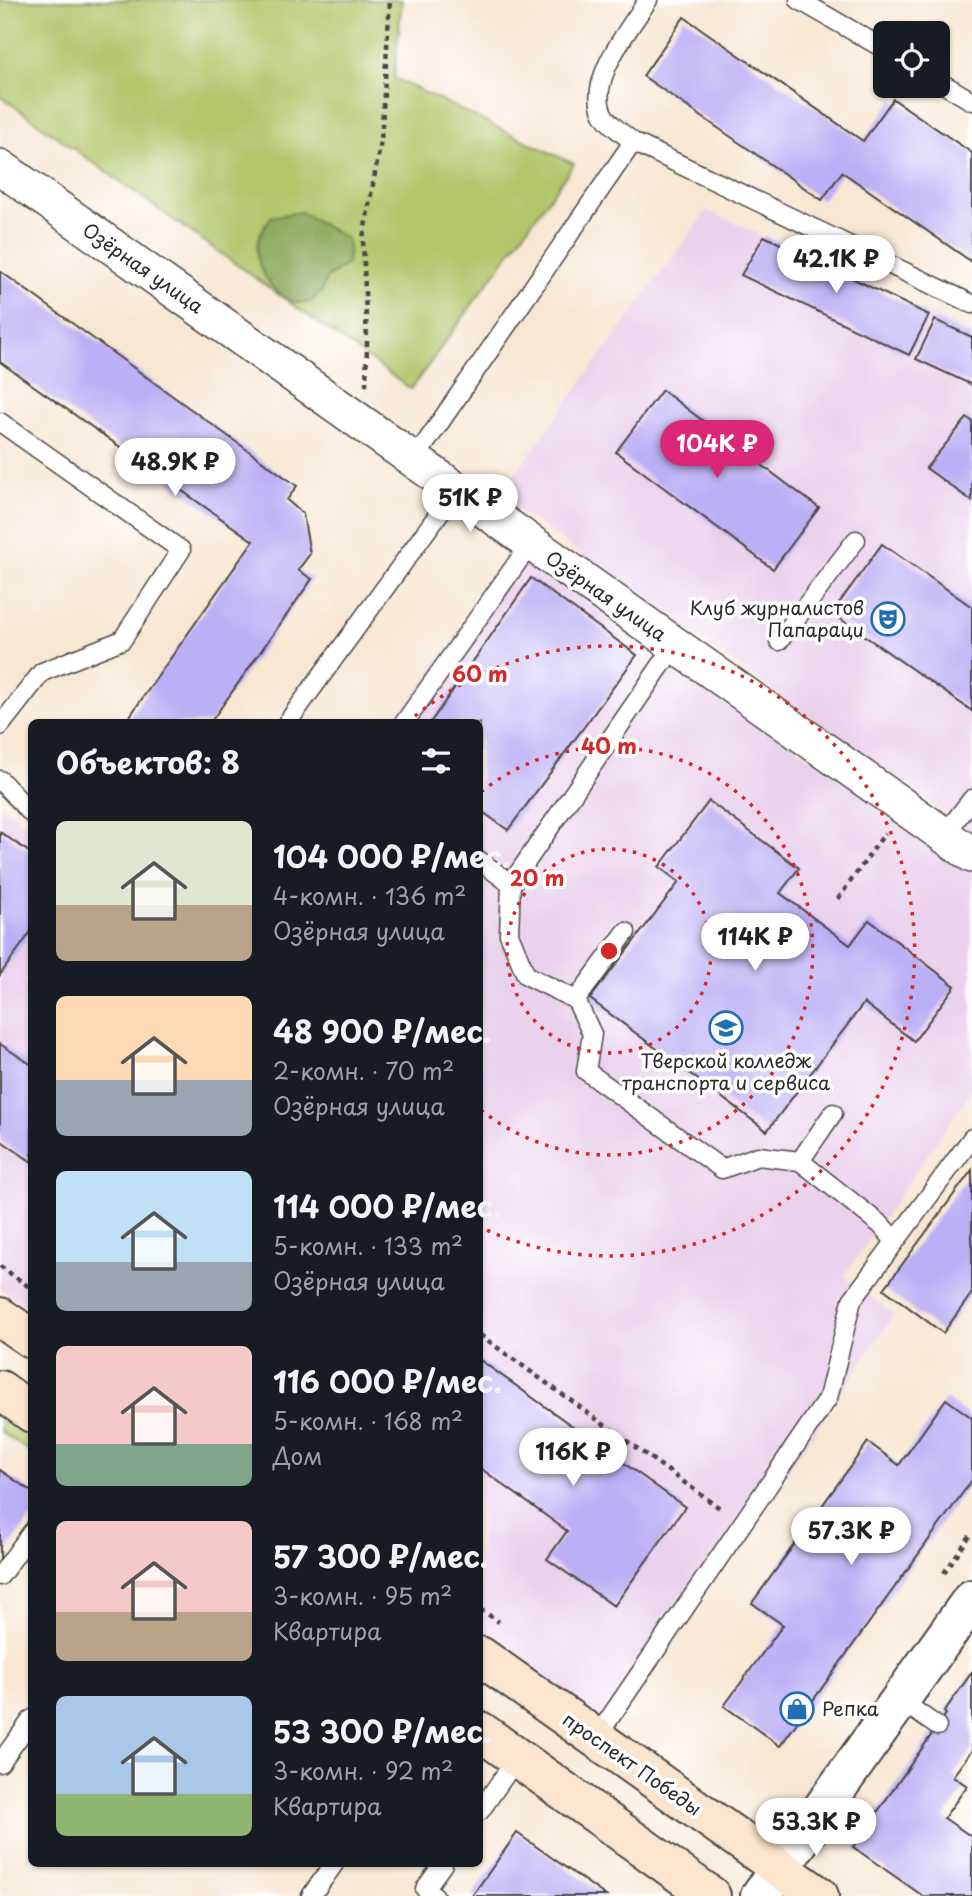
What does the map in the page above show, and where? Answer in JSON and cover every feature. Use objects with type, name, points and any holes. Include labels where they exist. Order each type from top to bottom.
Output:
[{"type":"main road","points":[[0,1317],[28,1336]]},
{"type":"main road","points":[[0,1390],[28,1410]]},
{"type":"main road","name":"проспект Победы","points":[[483,1658],[596,1738],[770,1882],[819,1896]]},
{"type":"main road","points":[[483,1733],[711,1896]]},
{"type":"street","name":"Озёрная улица","points":[[0,167],[958,845]]},
{"type":"street","points":[[770,1882],[972,1599]]},
{"type":"lane","points":[[648,0],[604,70],[599,95],[604,116],[633,142],[972,304]]},
{"type":"lane","points":[[799,0],[873,43]]},
{"type":"lane","points":[[950,88],[972,101]]},
{"type":"lane","points":[[414,460],[633,142]]},
{"type":"lane","points":[[0,422],[181,550],[122,640],[42,672],[0,726]]},
{"type":"lane","points":[[290,719],[456,490]]},
{"type":"lane","points":[[779,641],[856,540]]},
{"type":"lane","points":[[407,719],[531,543]]},
{"type":"lane","points":[[675,645],[511,884],[509,934],[527,975],[576,1000],[592,1034],[586,1071],[722,1169],[758,1156],[800,1161],[881,1225],[895,1241]]},
{"type":"lane","points":[[0,780],[28,810]]},
{"type":"lane","points":[[958,845],[972,799]]},
{"type":"lane","points":[[483,863],[511,884]]},
{"type":"lane","points":[[576,1000],[626,932]]},
{"type":"lane","points":[[800,1161],[833,1113]]},
{"type":"lane","points":[[596,1738],[828,1398],[852,1300],[972,1138]]},
{"type":"lane","points":[[0,1576],[28,1538]]},
{"type":"lane","points":[[900,1700],[937,1726]]},
{"type":"lane","points":[[0,1763],[28,1724]]},
{"type":"lane","points":[[483,1807],[517,1758]]},
{"type":"lane","points":[[311,1896],[332,1867]]},
{"type":"lane","points":[[435,1896],[425,1889],[441,1867]]},
{"type":"path","points":[[365,425],[368,343],[363,238],[382,141],[390,0]]},
{"type":"path","points":[[838,899],[889,826]]},
{"type":"path","points":[[0,1266],[28,1286]]},
{"type":"path","points":[[483,1337],[741,1524]]},
{"type":"shaded area","points":[[707,210],[972,334],[972,833],[499,496]]},
{"type":"shaded area","name":"Тверской колледж транспорта и сервиса","points":[[517,549],[972,873],[972,1090],[844,1276],[894,1315],[610,1731],[483,1639],[483,719],[398,719]]},
{"type":"shaded area","points":[[0,804],[28,826],[28,975],[24,982],[28,985],[28,1310],[0,1288]]},
{"type":"green space","points":[[0,0],[402,0],[394,78],[574,164],[411,389],[0,96]]},
{"type":"green space","points":[[301,212],[347,239],[349,250],[347,264],[327,278],[322,291],[309,303],[294,302],[272,287],[262,271],[257,255],[259,239],[271,217]]},
{"type":"green space","points":[[0,1404],[28,1424],[28,1451],[0,1431]]},
{"type":"building","points":[[684,17],[863,141],[893,99],[972,153],[972,262],[842,172],[822,200],[643,76]]},
{"type":"building","points":[[764,236],[929,315],[909,355],[741,275]]},
{"type":"building","points":[[0,271],[297,486],[287,500],[303,514],[310,554],[298,570],[312,579],[213,719],[128,719],[253,541],[0,362]]},
{"type":"building","points":[[935,320],[972,337],[972,385],[916,359]]},
{"type":"building","points":[[662,390],[819,508],[773,569],[616,452]]},
{"type":"building","points":[[967,418],[972,421],[972,501],[926,468]]},
{"type":"building","points":[[882,544],[972,607],[972,711],[832,613]]},
{"type":"building","points":[[531,578],[637,655],[508,830],[483,812],[483,719],[433,719]]},
{"type":"building","points":[[709,801],[799,868],[780,893],[850,945],[869,920],[955,986],[914,1041],[864,1003],[767,1131],[590,999],[679,882],[659,867]]},
{"type":"building","points":[[0,832],[28,851],[28,936],[0,975]]},
{"type":"building","points":[[0,1044],[28,1062],[28,1159],[0,1140]]},
{"type":"building","points":[[972,1170],[972,1293],[943,1333],[884,1289]]},
{"type":"building","points":[[483,1362],[685,1507],[614,1606],[547,1559],[567,1531],[483,1470]]},
{"type":"building","points":[[946,1399],[972,1418],[972,1480],[780,1746],[724,1706],[783,1625],[752,1603],[868,1442],[899,1465]]},
{"type":"building","points":[[0,1470],[28,1489],[28,1522],[0,1561]]},
{"type":"building","points":[[972,1672],[972,1750],[953,1776],[967,1786],[944,1818],[972,1837],[972,1896],[923,1896],[853,1847],[946,1714],[944,1712]]},
{"type":"building","points":[[517,1833],[606,1896],[472,1896]]},
{"type":"place","name":"Клуб журналистов Папараци","points":[[888,619]]},
{"type":"place","name":"Тверской колледж транспорта и сервиса","points":[[726,1028]]},
{"type":"place","name":"Репка","points":[[797,1709]]}]
